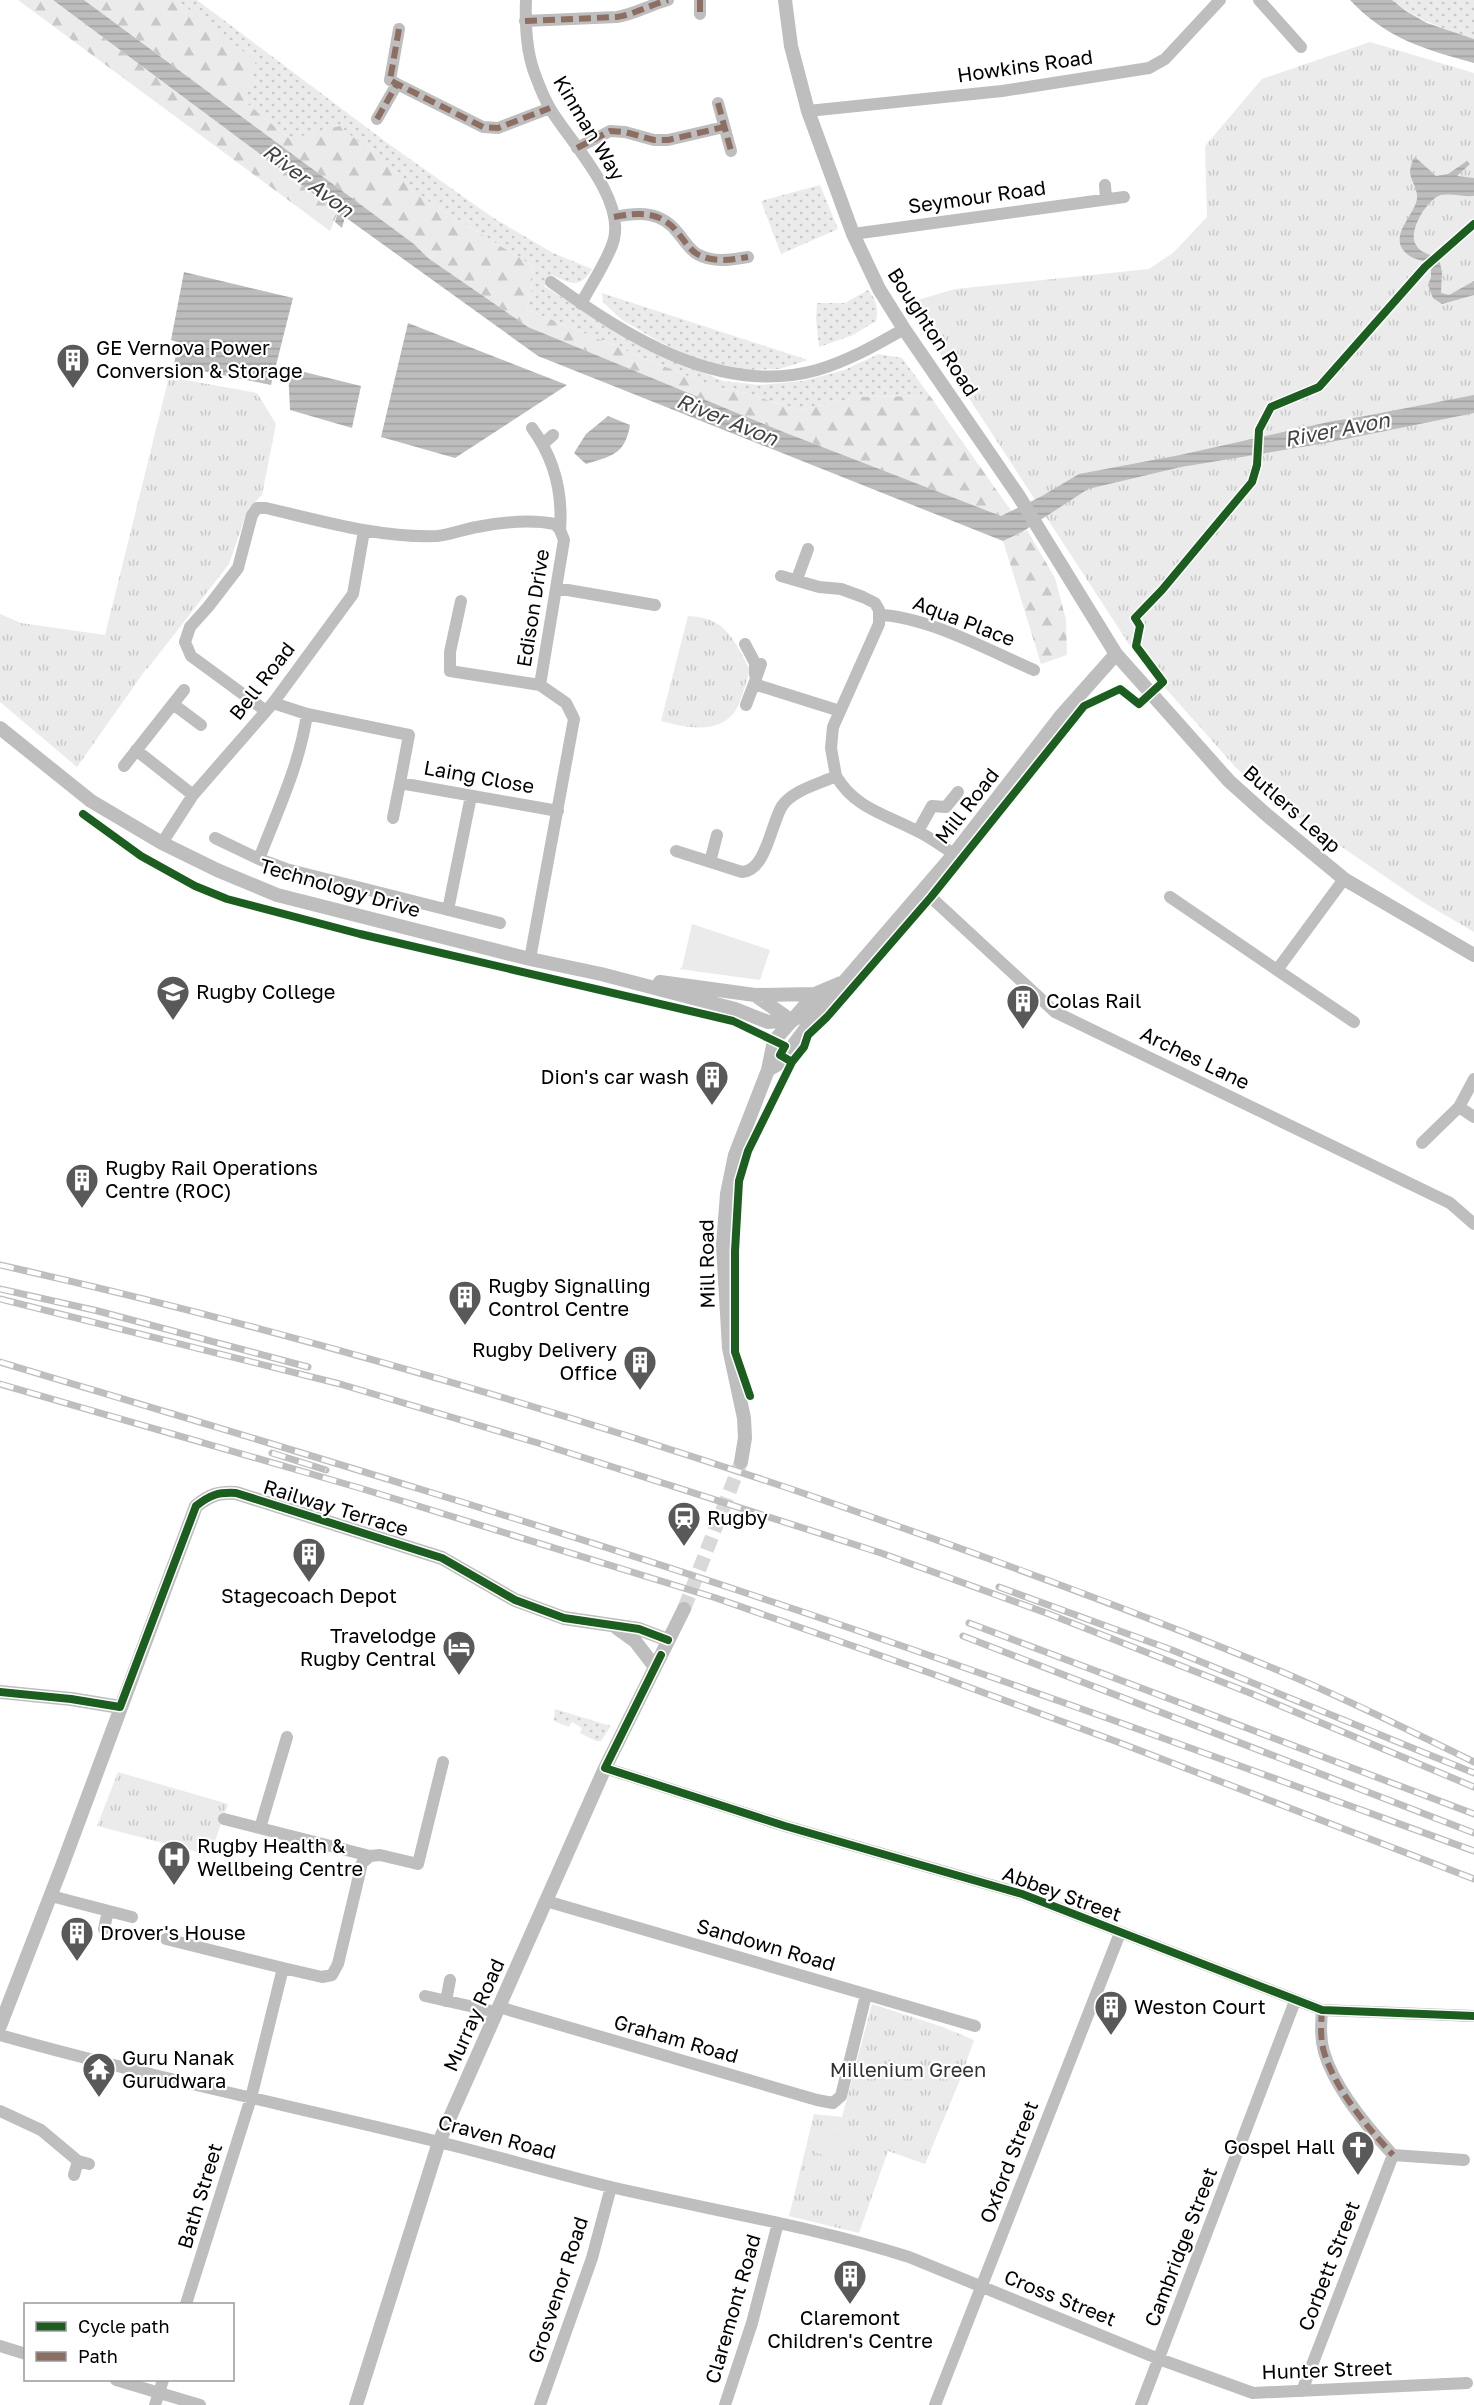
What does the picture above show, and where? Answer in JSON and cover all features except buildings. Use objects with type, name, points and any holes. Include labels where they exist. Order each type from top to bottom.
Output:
[{"type":"street","name":"Kinman Way","points":[[526,0],[525,21],[528,50],[535,74],[550,108],[604,188],[614,217],[614,239],[610,250],[581,304]]},
{"type":"street","points":[[525,21],[617,17],[632,14],[646,6],[668,0]]},
{"type":"street","points":[[700,0],[700,14]]},
{"type":"street","name":"Boughton Road","points":[[785,0],[791,46],[808,111],[853,234],[879,289],[903,329],[1018,495],[1116,654]]},
{"type":"street","name":"Howkins Road","points":[[808,111],[1002,91],[1149,68],[1165,59],[1220,0]]},
{"type":"street","points":[[1259,0],[1301,47]]},
{"type":"street","points":[[399,29],[390,80],[397,84],[483,127],[498,128],[550,108]]},
{"type":"street","points":[[377,119],[397,84]]},
{"type":"street","points":[[718,103],[731,151]]},
{"type":"street","points":[[576,148],[610,131],[625,132],[654,140],[668,140],[724,127]]},
{"type":"street","points":[[1105,184],[1106,198]]},
{"type":"street","name":"Seymour Road","points":[[853,234],[1124,197]]},
{"type":"street","points":[[614,217],[643,213],[663,218],[696,253],[715,260],[748,257]]},
{"type":"street","points":[[551,282],[581,304],[630,334],[709,369],[738,374],[777,376],[815,371],[852,358],[903,329]]},
{"type":"street","points":[[531,428],[548,440],[562,504],[560,530]]},
{"type":"street","name":"Edison Drive","points":[[270,707],[191,656],[185,642],[190,627],[238,568],[252,515],[258,508],[364,531],[423,536],[441,536],[477,527],[519,521],[555,524],[564,540],[540,686],[567,702],[574,719],[530,959]]},
{"type":"street","name":"Bell Road","points":[[162,843],[193,795],[270,707],[353,594],[364,531]]},
{"type":"street","points":[[797,579],[808,549]]},
{"type":"street","points":[[781,576],[841,589],[875,603],[879,624],[833,727],[831,748],[836,776],[844,791],[861,804],[918,831],[954,854]]},
{"type":"street","points":[[556,588],[655,605]]},
{"type":"street","points":[[461,601],[450,652],[450,671],[540,686]]},
{"type":"street","name":"Aqua Place","points":[[879,615],[895,615],[919,621],[1034,670]]},
{"type":"street","points":[[745,644],[755,663],[755,682]]},
{"type":"street","name":"Mill Road","points":[[768,1070],[780,1063],[822,1007],[954,854],[1060,717],[1116,654]]},
{"type":"street","name":"Butlers Leap","points":[[1116,654],[1229,782],[1344,879],[1474,955]]},
{"type":"street","points":[[746,705],[761,664]]},
{"type":"street","points":[[755,682],[840,711]]},
{"type":"street","points":[[124,766],[184,690]]},
{"type":"street","points":[[173,704],[201,725]]},
{"type":"street","name":"Laing Close","points":[[270,707],[409,735],[400,783],[558,811]]},
{"type":"street","points":[[259,859],[296,764],[307,714]]},
{"type":"street","name":"Technology Drive","points":[[0,728],[91,801],[162,843],[217,870],[277,895],[530,959],[602,974],[735,1009],[768,1022]]},
{"type":"street","points":[[136,750],[193,795]]},
{"type":"street","points":[[676,851],[742,872],[749,872],[758,865],[783,806],[799,792],[836,776]]},
{"type":"street","points":[[393,819],[400,783]]},
{"type":"street","name":"Mill Road","points":[[918,831],[932,806],[946,807],[958,792]]},
{"type":"street","points":[[448,910],[471,796]]},
{"type":"street","points":[[711,862],[717,835]]},
{"type":"street","points":[[214,838],[285,870],[500,923]]},
{"type":"street","points":[[1277,970],[1344,879]]},
{"type":"street","name":"Arches Lane","points":[[923,890],[1055,1012],[1453,1205],[1474,1224]]},
{"type":"street","points":[[1170,897],[1354,1022]]},
{"type":"street","name":"Technology Drive","points":[[602,974],[750,994],[815,994]]},
{"type":"street","name":"Mill Road","points":[[815,994],[845,981]]},
{"type":"street","points":[[750,994],[792,1020],[800,1034]]},
{"type":"street","points":[[774,1041],[815,994]]},
{"type":"street","points":[[774,1041],[768,1022],[792,1020],[822,1007]]},
{"type":"street","name":"Mill Road","points":[[741,1462],[745,1438],[744,1418],[729,1348],[723,1245],[727,1194],[735,1155],[768,1070],[774,1041]]},
{"type":"street","points":[[1422,1143],[1459,1107],[1474,1079]]},
{"type":"street","points":[[1459,1107],[1474,1118]]},
{"type":"street","name":"Railway Terrace","points":[[0,2026],[51,1896],[196,1506],[215,1493],[236,1494],[442,1558],[515,1600],[567,1619],[639,1629],[668,1640]]},
{"type":"street","points":[[658,1661],[684,1609]]},
{"type":"street","name":"Railway Terrace","points":[[615,1627],[658,1661]]},
{"type":"street","name":"Murray Road","points":[[356,2405],[439,2142],[605,1768],[658,1661]]},
{"type":"street","points":[[0,1692],[81,1700],[120,1707]]},
{"type":"street","points":[[260,1828],[287,1737]]},
{"type":"street","points":[[224,1819],[370,1856],[380,1855],[418,1864],[443,1762]]},
{"type":"street","name":"Abbey Street","points":[[605,1768],[785,1827],[1022,1894],[1322,2010],[1474,2016]]},
{"type":"street","points":[[166,1939],[322,1977],[332,1975],[338,1964],[362,1863],[370,1856]]},
{"type":"street","points":[[51,1896],[132,1917]]},
{"type":"street","name":"Sandown Road","points":[[546,1901],[975,2026]]},
{"type":"street","points":[[104,1929],[108,1911]]},
{"type":"street","name":"Oxford Street","points":[[935,2405],[1120,1933]]},
{"type":"street","name":"Bath Street","points":[[186,2303],[251,2098],[283,1968]]},
{"type":"street","points":[[446,2001],[450,1980]]},
{"type":"street","name":"Graham Road","points":[[497,2010],[833,2103],[841,2096],[866,1995]]},
{"type":"street","points":[[425,1996],[497,2010]]},
{"type":"street","name":"Cambridge Street","points":[[1141,2405],[1295,2001]]},
{"type":"street","points":[[1322,2010],[1322,2041],[1332,2072],[1366,2125],[1393,2155],[1464,2160]]},
{"type":"street","name":"Craven Road","points":[[0,2036],[439,2142],[611,2187],[778,2223],[886,2250],[981,2287]]},
{"type":"street","points":[[0,2111],[41,2130],[83,2163],[74,2175]]},
{"type":"street","name":"Corbett Street","points":[[1302,2391],[1393,2155]]},
{"type":"street","name":"Grosvenor Road","points":[[540,2405],[592,2258],[611,2187]]},
{"type":"street","name":"Claremont Road","points":[[725,2405],[752,2323],[778,2223]]},
{"type":"street","name":"Cross Street","points":[[981,2287],[1159,2359]]},
{"type":"street","points":[[0,2346],[24,2353]]},
{"type":"street","name":"Hunter Street","points":[[1159,2359],[1253,2393],[1467,2383]]},
{"type":"street","points":[[129,2381],[161,2386],[200,2405]]},
{"type":"street","points":[[155,2405],[161,2386]]},
{"type":"green space","points":[[18,0],[53,0],[338,212],[330,231]]},
{"type":"green space","points":[[84,0],[177,0],[256,61],[245,102],[290,139],[340,126],[432,204],[533,266],[531,295],[526,309],[714,387],[746,393],[799,410],[861,397],[930,396],[1012,512],[1001,516],[781,431],[528,327],[428,258],[414,244]]},
{"type":"green space","points":[[177,0],[197,0],[386,142],[492,217],[553,253],[592,269],[579,282],[565,281],[552,275],[544,286],[632,342],[723,381],[759,385],[803,381],[844,370],[879,354],[902,358],[930,396],[861,397],[799,410],[746,393],[714,387],[526,309],[531,295],[533,266],[432,204],[290,139],[245,102]]},
{"type":"green space","points":[[1392,0],[1474,0],[1474,39],[1441,28]]},
{"type":"green space","points":[[1370,42],[1474,73],[1474,932],[1421,901],[1308,824],[1238,770],[1136,655],[907,303],[955,289],[1149,269],[1174,252],[1207,217],[1205,146],[1262,79]]},
{"type":"green space","points":[[820,185],[838,229],[781,254],[761,201]]},
{"type":"green space","points":[[868,290],[876,304],[876,321],[853,335],[819,347],[817,303],[845,303]]},
{"type":"green space","points":[[602,293],[808,360],[780,369],[743,370],[702,362],[658,341],[621,319],[603,302]]},
{"type":"green space","points":[[169,377],[257,393],[276,424],[262,495],[248,509],[229,564],[146,669],[77,767],[0,702],[0,614],[21,623],[105,635]]},
{"type":"green space","points":[[1027,530],[1055,578],[1066,620],[1067,655],[1041,664],[1003,541]]},
{"type":"green space","points":[[688,616],[711,621],[727,632],[750,670],[738,706],[731,716],[714,726],[682,726],[661,721]]},
{"type":"green space","points":[[692,924],[770,950],[760,980],[679,969],[682,967]]},
{"type":"green space","points":[[555,1709],[611,1726],[601,1741],[596,1741],[580,1733],[582,1728],[572,1722],[569,1727],[554,1721]]},
{"type":"green space","points":[[118,1772],[228,1804],[210,1855],[97,1826]]},
{"type":"green space","name":"Millenium Green","points":[[872,2004],[943,2027],[974,2040],[925,2164],[888,2151],[859,2233],[789,2216],[814,2114],[842,2117]]},
{"type":"green space","points":[[820,2130],[844,2137],[837,2159],[814,2152]]},
{"type":"water","name":"River Avon","points":[[53,0],[84,0],[414,244],[428,258],[528,327],[781,431],[1001,516],[1042,496],[1079,474],[1180,455],[1333,421],[1474,395],[1474,413],[1326,443],[1181,467],[1088,489],[1022,532],[1003,541],[538,356],[345,217],[342,228],[335,222],[338,212]]},
{"type":"water","points":[[1350,0],[1392,0],[1427,23],[1474,39],[1474,63],[1407,41],[1377,24]]},
{"type":"water","points":[[1416,158],[1436,176],[1448,174],[1467,161],[1470,164],[1457,176],[1474,178],[1474,196],[1441,195],[1436,198],[1420,217],[1414,232],[1414,239],[1421,250],[1439,259],[1442,272],[1441,293],[1449,295],[1474,281],[1474,295],[1442,304],[1433,298],[1428,285],[1431,265],[1410,256],[1402,247],[1400,241],[1403,227],[1417,199],[1410,172],[1413,159]]},
{"type":"water","points":[[184,272],[293,298],[271,385],[174,365],[178,342],[171,340]]},
{"type":"water","points":[[408,323],[567,385],[455,458],[381,437]]},
{"type":"water","points":[[288,368],[361,386],[352,428],[290,410]]},
{"type":"water","points":[[608,416],[630,425],[625,443],[616,453],[586,464],[574,453],[586,434]]},
{"type":"tunnel","points":[[684,1609],[741,1462]]},
{"type":"railway","points":[[0,1265],[200,1313],[398,1367],[595,1426],[791,1489],[913,1531],[1155,1621],[1326,1691],[1474,1762]]},
{"type":"railway","points":[[0,1289],[98,1311],[308,1367]]},
{"type":"railway","points":[[0,1299],[340,1384],[538,1443],[881,1553],[1049,1614],[1250,1693],[1474,1787]]},
{"type":"railway","points":[[0,1362],[280,1446],[746,1593],[1020,1687],[1474,1851]]},
{"type":"railway","points":[[0,1384],[363,1489],[716,1598],[1115,1741],[1474,1879]]},
{"type":"railway","points":[[272,1453],[326,1470]]},
{"type":"railway","points":[[999,1587],[1172,1650],[1474,1773]]},
{"type":"railway","points":[[969,1623],[1474,1814]]},
{"type":"railway","points":[[963,1636],[1474,1833]]},
{"type":"marked path","points":[[525,21],[617,17],[668,0]]},
{"type":"marked path","points":[[700,0],[700,14]]},
{"type":"marked path","points":[[399,29],[390,80],[397,84],[483,127],[498,128],[550,108]]},
{"type":"marked path","points":[[377,119],[397,84]]},
{"type":"marked path","points":[[718,103],[731,151]]},
{"type":"marked path","points":[[577,148],[610,131],[625,132],[654,140],[668,140],[724,127]]},
{"type":"marked path","points":[[614,217],[633,214],[657,217],[671,226],[692,250],[709,259],[748,257]]},
{"type":"marked path","points":[[1322,2010],[1321,2031],[1329,2066],[1363,2120],[1393,2155]]},
{"type":"cycle path","points":[[750,1396],[735,1352],[735,1251],[739,1181],[748,1151],[792,1062],[804,1047],[808,1035],[827,1017],[931,897],[1084,706],[1120,689],[1139,704],[1163,682],[1136,646],[1140,626],[1135,618],[1162,590],[1252,482],[1257,465],[1259,430],[1271,407],[1319,387],[1425,267],[1474,224]]},
{"type":"cycle path","points":[[83,814],[141,856],[195,886],[227,899],[360,934],[733,1021],[785,1046],[780,1055],[792,1062]]},
{"type":"cycle path","points":[[0,1692],[71,1699],[120,1707],[196,1506],[210,1497],[224,1493],[236,1493],[442,1558],[515,1600],[564,1618],[639,1629],[668,1640]]},
{"type":"cycle path","points":[[661,1655],[605,1768],[785,1826],[1022,1894],[1322,2010],[1474,2016]]},
{"type":"place","name":"GE Vernova Power Conversion & Storage","points":[[73,389]]},
{"type":"place","name":"Rugby College","points":[[173,1021]]},
{"type":"place","name":"Colas Rail","points":[[1023,1030]]},
{"type":"place","name":"Dion's car wash","points":[[712,1106]]},
{"type":"place","name":"Rugby Rail Operations Centre (ROC)","points":[[82,1209]]},
{"type":"place","name":"Rugby Signalling Control Centre","points":[[465,1326]]},
{"type":"place","name":"Rugby Delivery Office","points":[[640,1391]]},
{"type":"place","name":"Rugby","points":[[684,1547]]},
{"type":"place","name":"Stagecoach Depot","points":[[309,1583]]},
{"type":"place","name":"Travelodge Rugby Central","points":[[459,1676]]},
{"type":"place","name":"Rugby Health & Wellbeing Centre","points":[[174,1886]]},
{"type":"place","name":"Drover's House","points":[[77,1962]]},
{"type":"place","name":"Weston Court","points":[[1111,2036]]},
{"type":"place","name":"Guru Nanak Gurudwara","points":[[99,2098]]},
{"type":"place","name":"Gospel Hall","points":[[1358,2176]]},
{"type":"place","name":"Claremont Children's Centre","points":[[850,2305]]}]
